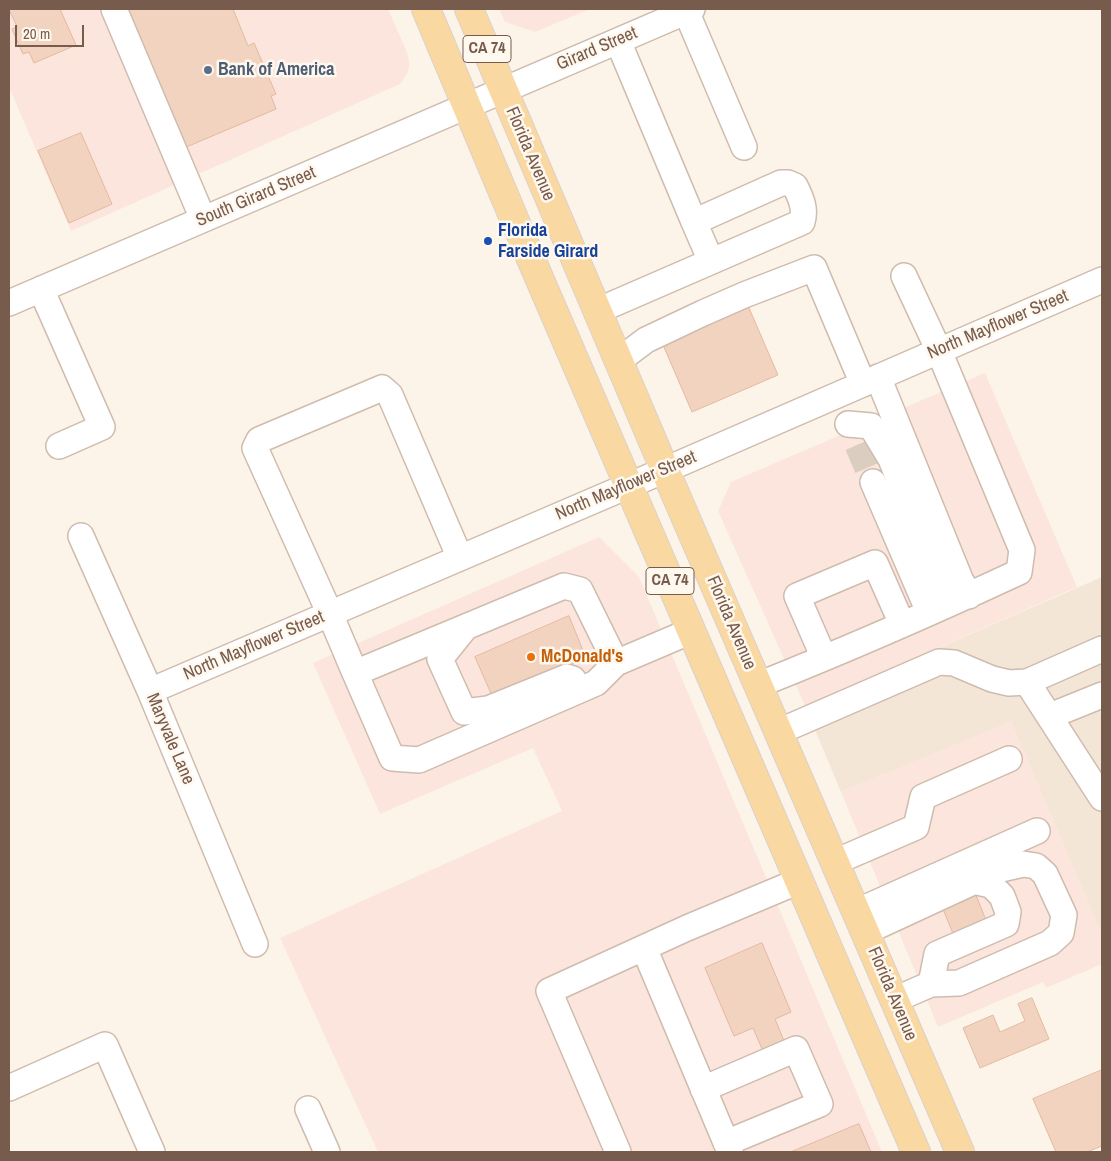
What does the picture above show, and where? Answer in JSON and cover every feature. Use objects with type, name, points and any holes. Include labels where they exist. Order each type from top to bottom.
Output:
[{"type":"main road","name":"CA 74","points":[[426,9],[628,486],[916,1152]]},
{"type":"main road","name":"Florida Avenue","points":[[469,9],[596,311],[960,1152]]},
{"type":"street","points":[[114,9],[203,219]]},
{"type":"street","points":[[689,10],[744,147]]},
{"type":"street","name":"Girard Street","points":[[503,91],[689,10]]},
{"type":"street","points":[[618,41],[711,261]]},
{"type":"street","name":"South Girard Street","points":[[9,303],[503,91]]},
{"type":"street","points":[[596,311],[802,222],[804,216],[802,201],[795,186],[781,183],[694,222]]},
{"type":"street","points":[[618,361],[646,340],[744,295],[814,268],[834,315],[871,380],[960,580],[949,604]]},
{"type":"street","points":[[758,685],[949,604],[1019,572],[1022,550],[939,351],[904,276]]},
{"type":"street","name":"North Mayflower Street","points":[[150,691],[1102,280]]},
{"type":"street","points":[[42,289],[102,427],[59,446]]},
{"type":"street","points":[[460,558],[390,395],[382,388],[259,440],[255,448],[392,758],[420,760],[596,683],[616,663],[691,631]]},
{"type":"street","points":[[836,395],[853,434],[870,426],[891,459],[949,604]]},
{"type":"street","points":[[873,482],[949,604]]},
{"type":"street","name":"Maryvale Lane","points":[[81,536],[150,691],[255,944]]},
{"type":"street","points":[[824,658],[797,596],[875,564],[902,624]]},
{"type":"street","points":[[355,673],[564,586],[580,590],[616,663]]},
{"type":"street","points":[[466,626],[440,659],[464,712],[488,709],[567,678],[596,683]]},
{"type":"street","points":[[778,732],[939,662],[954,663],[992,679],[1009,683],[1027,682],[1102,649]]},
{"type":"street","points":[[1027,682],[1102,798]]},
{"type":"street","points":[[1050,716],[1102,695]]},
{"type":"street","points":[[835,862],[916,827],[922,797],[1009,759]]},
{"type":"street","points":[[861,922],[1037,831]]},
{"type":"street","points":[[861,922],[1001,869],[1023,864],[1036,866],[1045,874],[1064,915],[1061,932],[1050,943],[959,984],[931,984],[894,1000]]},
{"type":"street","points":[[618,1152],[549,991],[799,881]]},
{"type":"street","points":[[931,984],[937,954],[1006,924],[1008,912],[1002,896],[991,885],[973,881]]},
{"type":"street","points":[[644,948],[703,1089],[728,1148],[820,1104],[796,1049],[703,1089]]},
{"type":"street","points":[[9,1088],[105,1046],[152,1152]]},
{"type":"street","points":[[308,1109],[328,1152]]},
{"type":"shaded area","points":[[9,9],[388,9],[406,50],[409,67],[407,74],[400,84],[71,231],[9,87]]},
{"type":"shaded area","points":[[499,9],[590,9],[535,32],[505,22]]},
{"type":"shaded area","points":[[985,373],[1077,587],[805,706],[718,511],[731,482]]},
{"type":"shaded area","points":[[599,537],[639,577],[882,1152],[378,1152],[280,938],[562,811],[533,748],[380,814],[313,663]]},
{"type":"shaded area","points":[[1102,577],[1102,935],[1011,722],[841,792],[805,706]]},
{"type":"shaded area","points":[[1011,721],[1102,935],[1102,964],[1046,988],[1043,982],[938,1027],[841,792]]},
{"type":"building","points":[[9,9],[60,9],[76,45],[34,63],[29,52],[23,54],[12,29],[17,27]]},
{"type":"building","name":"Bank of America","points":[[124,9],[233,9],[248,46],[254,43],[276,94],[271,96],[276,109],[184,148]]},
{"type":"building","points":[[81,133],[112,204],[69,223],[38,151]]},
{"type":"building","points":[[749,308],[778,375],[692,412],[663,345]]},
{"type":"building","name":"McDonald's","points":[[569,616],[586,658],[493,698],[475,657]]},
{"type":"building","points":[[976,895],[987,923],[954,936],[943,909]]},
{"type":"building","points":[[762,943],[791,1012],[775,1019],[784,1041],[763,1051],[753,1028],[734,1036],[705,968]]},
{"type":"building","points":[[1032,998],[1049,1039],[980,1068],[963,1028],[993,1015],[1000,1032],[1025,1021],[1018,1004]]},
{"type":"building","points":[[1102,1070],[1102,1146],[1087,1152],[1056,1152],[1033,1099]]},
{"type":"building","points":[[859,1124],[871,1152],[791,1152]]},
{"type":"tunnel","points":[[857,445],[873,482]]},
{"type":"place","name":"Bank of America","points":[[208,70]]},
{"type":"place","name":"Florida Farside Girard","points":[[488,241]]},
{"type":"place","name":"McDonald's","points":[[531,657]]}]
